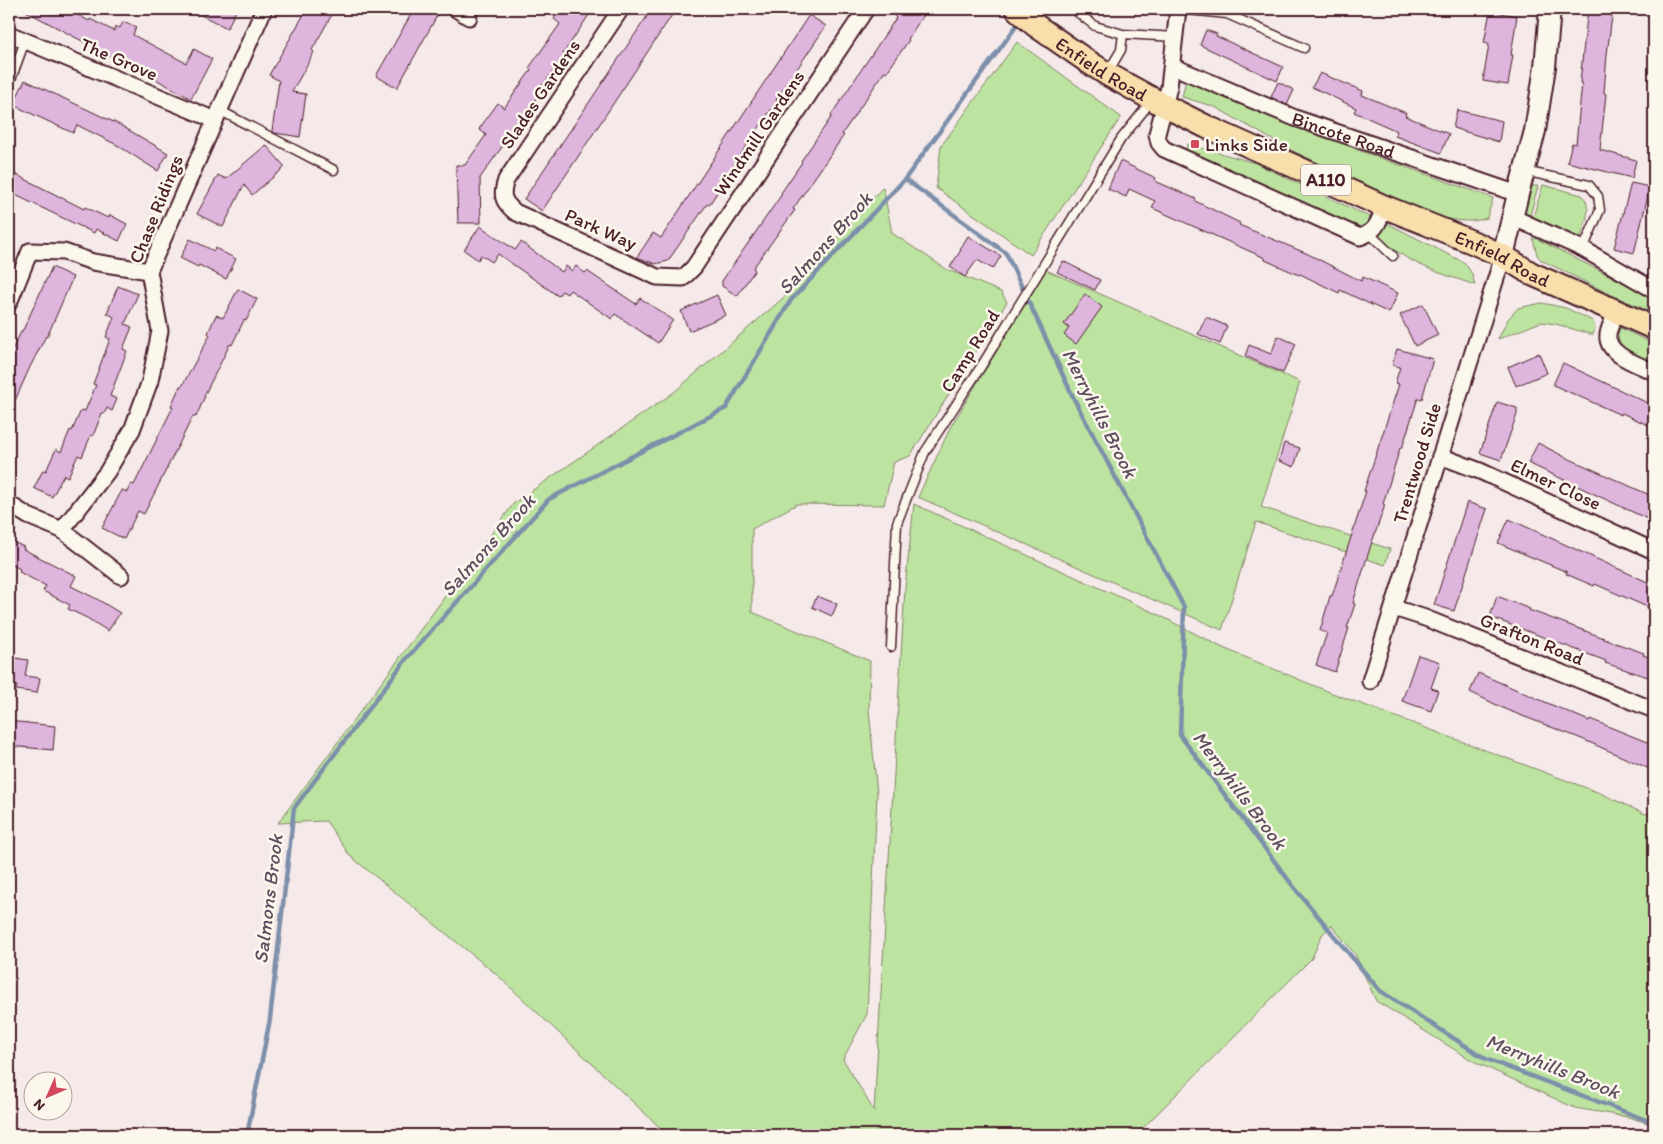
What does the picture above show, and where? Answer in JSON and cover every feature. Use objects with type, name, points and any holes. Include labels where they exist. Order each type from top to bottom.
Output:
[{"type":"main road","name":"Enfield Road","points":[[1018,9],[1036,25],[1107,74],[1158,102],[1208,127],[1385,207],[1503,256],[1532,274],[1654,328]]},
{"type":"street","name":"Chase Ridings","points":[[62,530],[107,472],[132,430],[150,380],[160,332],[149,271],[264,9]]},
{"type":"street","name":"Slades Gardens","points":[[506,205],[502,192],[506,180],[621,9]]},
{"type":"street","name":"Windmill Gardens","points":[[683,278],[694,267],[866,9]]},
{"type":"street","points":[[1158,102],[1172,66],[1178,9]]},
{"type":"street","points":[[1503,256],[1535,131],[1545,68],[1550,9]]},
{"type":"street","name":"The Grove","points":[[9,34],[217,115]]},
{"type":"street","name":"Bincote Road","points":[[1172,66],[1295,118],[1518,194]]},
{"type":"street","name":"Enfield Road","points":[[1158,102],[1156,134],[1159,144],[1164,149],[1360,237],[1370,234]]},
{"type":"street","name":"Park Way","points":[[506,205],[515,212],[657,276],[683,278]]},
{"type":"street","points":[[1370,234],[1385,207]]},
{"type":"street","points":[[1512,217],[1583,249],[1654,290]]},
{"type":"street","points":[[9,303],[26,245],[64,252],[93,262],[149,271]]},
{"type":"street","name":"Trentwood Side","points":[[1370,681],[1503,256]]},
{"type":"street","points":[[1617,312],[1608,334],[1609,342],[1616,353],[1654,372]]},
{"type":"street","name":"Elmer Close","points":[[1440,456],[1480,471],[1654,551]]},
{"type":"street","points":[[9,504],[28,516],[62,530],[121,576]]},
{"type":"street","name":"Grafton Road","points":[[1394,608],[1425,618],[1654,710]]},
{"type":"lane","points":[[1073,9],[1095,26],[1123,34],[1176,37]]},
{"type":"lane","points":[[1178,9],[1227,14],[1304,48]]},
{"type":"lane","points":[[1107,74],[1121,50],[1123,34]]},
{"type":"lane","points":[[9,85],[25,41]]},
{"type":"lane","name":"Camp Road","points":[[891,647],[897,524],[925,452],[1121,139],[1145,109],[1158,102]]},
{"type":"lane","points":[[217,115],[334,170]]},
{"type":"lane","points":[[1524,171],[1589,185],[1598,196],[1600,210],[1583,249]]},
{"type":"lane","points":[[1370,234],[1393,256]]},
{"type":"green space","points":[[1017,42],[1121,117],[1031,255],[936,188],[941,146]]},
{"type":"green space","points":[[1186,80],[1226,97],[1356,143],[1355,149],[1493,198],[1487,218],[1467,221],[1433,215],[1324,166],[1285,147],[1215,107],[1182,97]]},
{"type":"green space","points":[[1188,144],[1255,163],[1374,219],[1364,230],[1358,229],[1183,154]]},
{"type":"green space","points":[[1543,185],[1582,195],[1588,210],[1580,238],[1533,217]]},
{"type":"green space","points":[[1533,186],[1538,186],[1530,216],[1524,211],[1529,190]]},
{"type":"green space","points":[[883,187],[892,233],[946,269],[1001,292],[1007,302],[910,456],[894,462],[884,505],[797,504],[752,529],[752,612],[870,661],[869,709],[877,794],[867,1014],[843,1059],[874,1111],[905,588],[914,504],[1155,613],[1223,648],[1332,693],[1600,793],[1645,814],[1654,812],[1654,1125],[1628,1117],[1575,1108],[1473,1061],[1376,1001],[1355,954],[1331,925],[1322,935],[1312,958],[1136,1135],[668,1135],[495,973],[350,856],[326,821],[278,823],[514,503],[673,393],[782,299]]},
{"type":"green space","points":[[1383,221],[1465,263],[1472,274],[1475,285],[1422,266],[1398,253],[1378,234]]},
{"type":"green space","points":[[1535,238],[1654,298],[1654,313],[1612,295],[1541,260],[1537,255],[1533,239]]},
{"type":"green space","points":[[1046,270],[1300,382],[1261,507],[1390,549],[1385,565],[1256,522],[1222,630],[918,497],[951,426]]},
{"type":"green space","points":[[1542,303],[1566,308],[1593,321],[1595,328],[1593,335],[1556,324],[1541,322],[1498,339],[1508,319],[1518,308]]},
{"type":"green space","points":[[1620,328],[1654,344],[1654,367],[1634,357],[1623,348],[1618,336]]},
{"type":"building","points":[[22,9],[67,9],[89,21],[90,19],[114,31],[115,26],[120,28],[123,22],[136,27],[133,35],[186,63],[194,49],[212,59],[191,99],[131,65],[98,51]]},
{"type":"building","points":[[189,9],[237,9],[227,28]]},
{"type":"building","points":[[307,9],[335,9],[312,50],[314,52],[292,92],[306,94],[300,137],[272,131],[279,81],[269,75]]},
{"type":"building","points":[[414,9],[429,9],[438,14],[397,88],[376,76]]},
{"type":"building","points":[[561,9],[593,9],[563,54],[565,56],[541,87],[543,89],[480,178],[481,223],[458,223],[456,165],[465,165],[486,135],[479,129],[498,103],[504,108],[531,70],[529,68],[560,24],[554,19]]},
{"type":"building","points":[[652,9],[676,9],[542,211],[524,199]]},
{"type":"building","points":[[899,9],[927,9],[909,40],[887,72],[885,71],[842,134],[844,135],[793,209],[795,210],[753,268],[755,270],[737,296],[722,286],[722,281],[782,194],[801,161],[896,18],[894,16]]},
{"type":"building","points":[[1588,9],[1613,9],[1607,54],[1604,93],[1606,94],[1600,150],[1636,160],[1632,178],[1567,162],[1572,143],[1576,144]]},
{"type":"building","points":[[1490,11],[1517,16],[1508,85],[1483,81],[1489,44],[1484,43]]},
{"type":"building","points":[[809,15],[826,26],[709,205],[707,204],[668,261],[655,264],[637,257],[653,233],[661,238]]},
{"type":"building","points":[[1206,30],[1283,67],[1277,81],[1200,45]]},
{"type":"building","points":[[1320,73],[1363,91],[1362,95],[1406,113],[1405,116],[1449,134],[1441,153],[1395,136],[1397,131],[1354,112],[1356,108],[1312,87]]},
{"type":"building","points":[[25,80],[120,125],[168,153],[158,171],[117,145],[77,125],[73,133],[13,105]]},
{"type":"building","points":[[1278,82],[1294,90],[1287,105],[1271,97]]},
{"type":"building","points":[[1457,110],[1502,121],[1499,142],[1453,128]]},
{"type":"building","points":[[266,145],[285,167],[252,195],[244,185],[223,227],[197,214],[218,175],[226,179]]},
{"type":"building","points":[[1120,161],[1156,178],[1155,181],[1196,199],[1195,201],[1240,223],[1239,225],[1308,254],[1361,281],[1363,277],[1398,293],[1389,313],[1340,290],[1339,293],[1152,208],[1155,201],[1129,189],[1126,197],[1108,189]]},
{"type":"building","points":[[9,171],[84,209],[85,207],[108,218],[110,215],[127,224],[119,241],[96,229],[94,233],[9,192]]},
{"type":"building","points":[[1631,183],[1650,187],[1634,253],[1614,248]]},
{"type":"building","points":[[480,226],[515,250],[521,242],[562,272],[566,266],[572,271],[576,266],[585,273],[587,271],[636,304],[640,298],[673,320],[658,343],[615,314],[612,319],[570,290],[567,294],[562,291],[558,296],[498,254],[492,262],[481,255],[478,260],[464,250]]},
{"type":"building","points":[[968,236],[1001,256],[993,269],[977,260],[965,277],[950,267]]},
{"type":"building","points":[[190,239],[214,251],[215,248],[236,259],[226,279],[199,265],[198,267],[180,258]]},
{"type":"building","points":[[1063,261],[1100,280],[1095,290],[1057,272]]},
{"type":"building","points":[[52,267],[73,277],[47,337],[30,367],[9,414],[9,356]]},
{"type":"building","points":[[118,286],[138,294],[125,324],[132,327],[123,349],[127,351],[110,396],[117,399],[112,411],[107,408],[104,414],[102,413],[82,457],[78,455],[68,477],[64,475],[52,497],[34,488],[43,470],[46,471],[56,449],[61,452],[81,410],[85,411],[96,385],[93,384],[110,339],[106,337],[114,317],[107,313]]},
{"type":"building","points":[[238,289],[257,299],[232,345],[230,344],[204,396],[196,417],[193,416],[144,514],[138,511],[124,539],[102,528],[122,490],[127,492],[131,484],[134,485],[173,407],[171,406],[180,386],[182,386],[210,335],[208,333],[216,315],[223,318]]},
{"type":"building","points":[[1085,294],[1102,307],[1076,344],[1064,335],[1069,328],[1064,324]]},
{"type":"building","points":[[717,295],[726,315],[689,331],[681,311]]},
{"type":"building","points":[[1423,304],[1438,335],[1415,346],[1400,315]]},
{"type":"building","points":[[1206,317],[1227,326],[1220,344],[1198,334]]},
{"type":"building","points":[[1278,336],[1296,344],[1283,373],[1245,356],[1249,345],[1271,354]]},
{"type":"building","points":[[1397,349],[1433,359],[1422,399],[1418,398],[1402,448],[1400,448],[1383,504],[1385,505],[1353,603],[1355,604],[1347,628],[1349,628],[1335,672],[1316,665],[1327,633],[1320,631],[1399,384],[1395,383],[1400,367],[1392,365]]},
{"type":"building","points":[[1539,353],[1547,373],[1516,386],[1508,367]]},
{"type":"building","points":[[1563,363],[1654,406],[1654,428],[1553,385]]},
{"type":"building","points":[[1497,402],[1517,408],[1517,414],[1501,460],[1480,453]]},
{"type":"building","points":[[1284,443],[1300,448],[1294,467],[1279,461]]},
{"type":"building","points":[[1538,443],[1654,497],[1654,522],[1528,463]]},
{"type":"building","points":[[1467,502],[1487,509],[1454,611],[1434,605]]},
{"type":"building","points":[[1509,519],[1654,585],[1654,610],[1595,584],[1594,586],[1566,574],[1567,572],[1498,543]]},
{"type":"building","points":[[9,540],[76,576],[71,586],[120,613],[108,631],[68,609],[70,605],[43,591],[46,586],[19,572],[20,569],[9,563]]},
{"type":"building","points":[[817,596],[837,604],[832,616],[812,607]]},
{"type":"building","points":[[1497,596],[1644,653],[1643,655],[1654,659],[1654,679],[1605,663],[1606,661],[1490,617]]},
{"type":"building","points":[[1418,655],[1440,662],[1431,688],[1438,690],[1431,711],[1402,701]]},
{"type":"building","points":[[9,657],[28,660],[25,676],[40,678],[37,693],[16,690],[17,686],[9,685]]},
{"type":"building","points":[[1478,673],[1589,721],[1590,719],[1654,745],[1654,764],[1652,770],[1582,739],[1507,710],[1470,692]]},
{"type":"building","points":[[9,721],[55,726],[53,750],[9,746]]},
{"type":"waterway","name":"Salmons Brook","points":[[247,1135],[270,1019],[294,808],[407,658],[549,499],[726,408],[791,300],[905,179],[1020,21]]},
{"type":"waterway","name":"Merryhills Brook","points":[[905,179],[1006,253],[1074,399],[1184,607],[1180,735],[1293,886],[1380,991],[1486,1059],[1654,1123]]},
{"type":"place","name":"Links Side","points":[[1195,144]]}]
